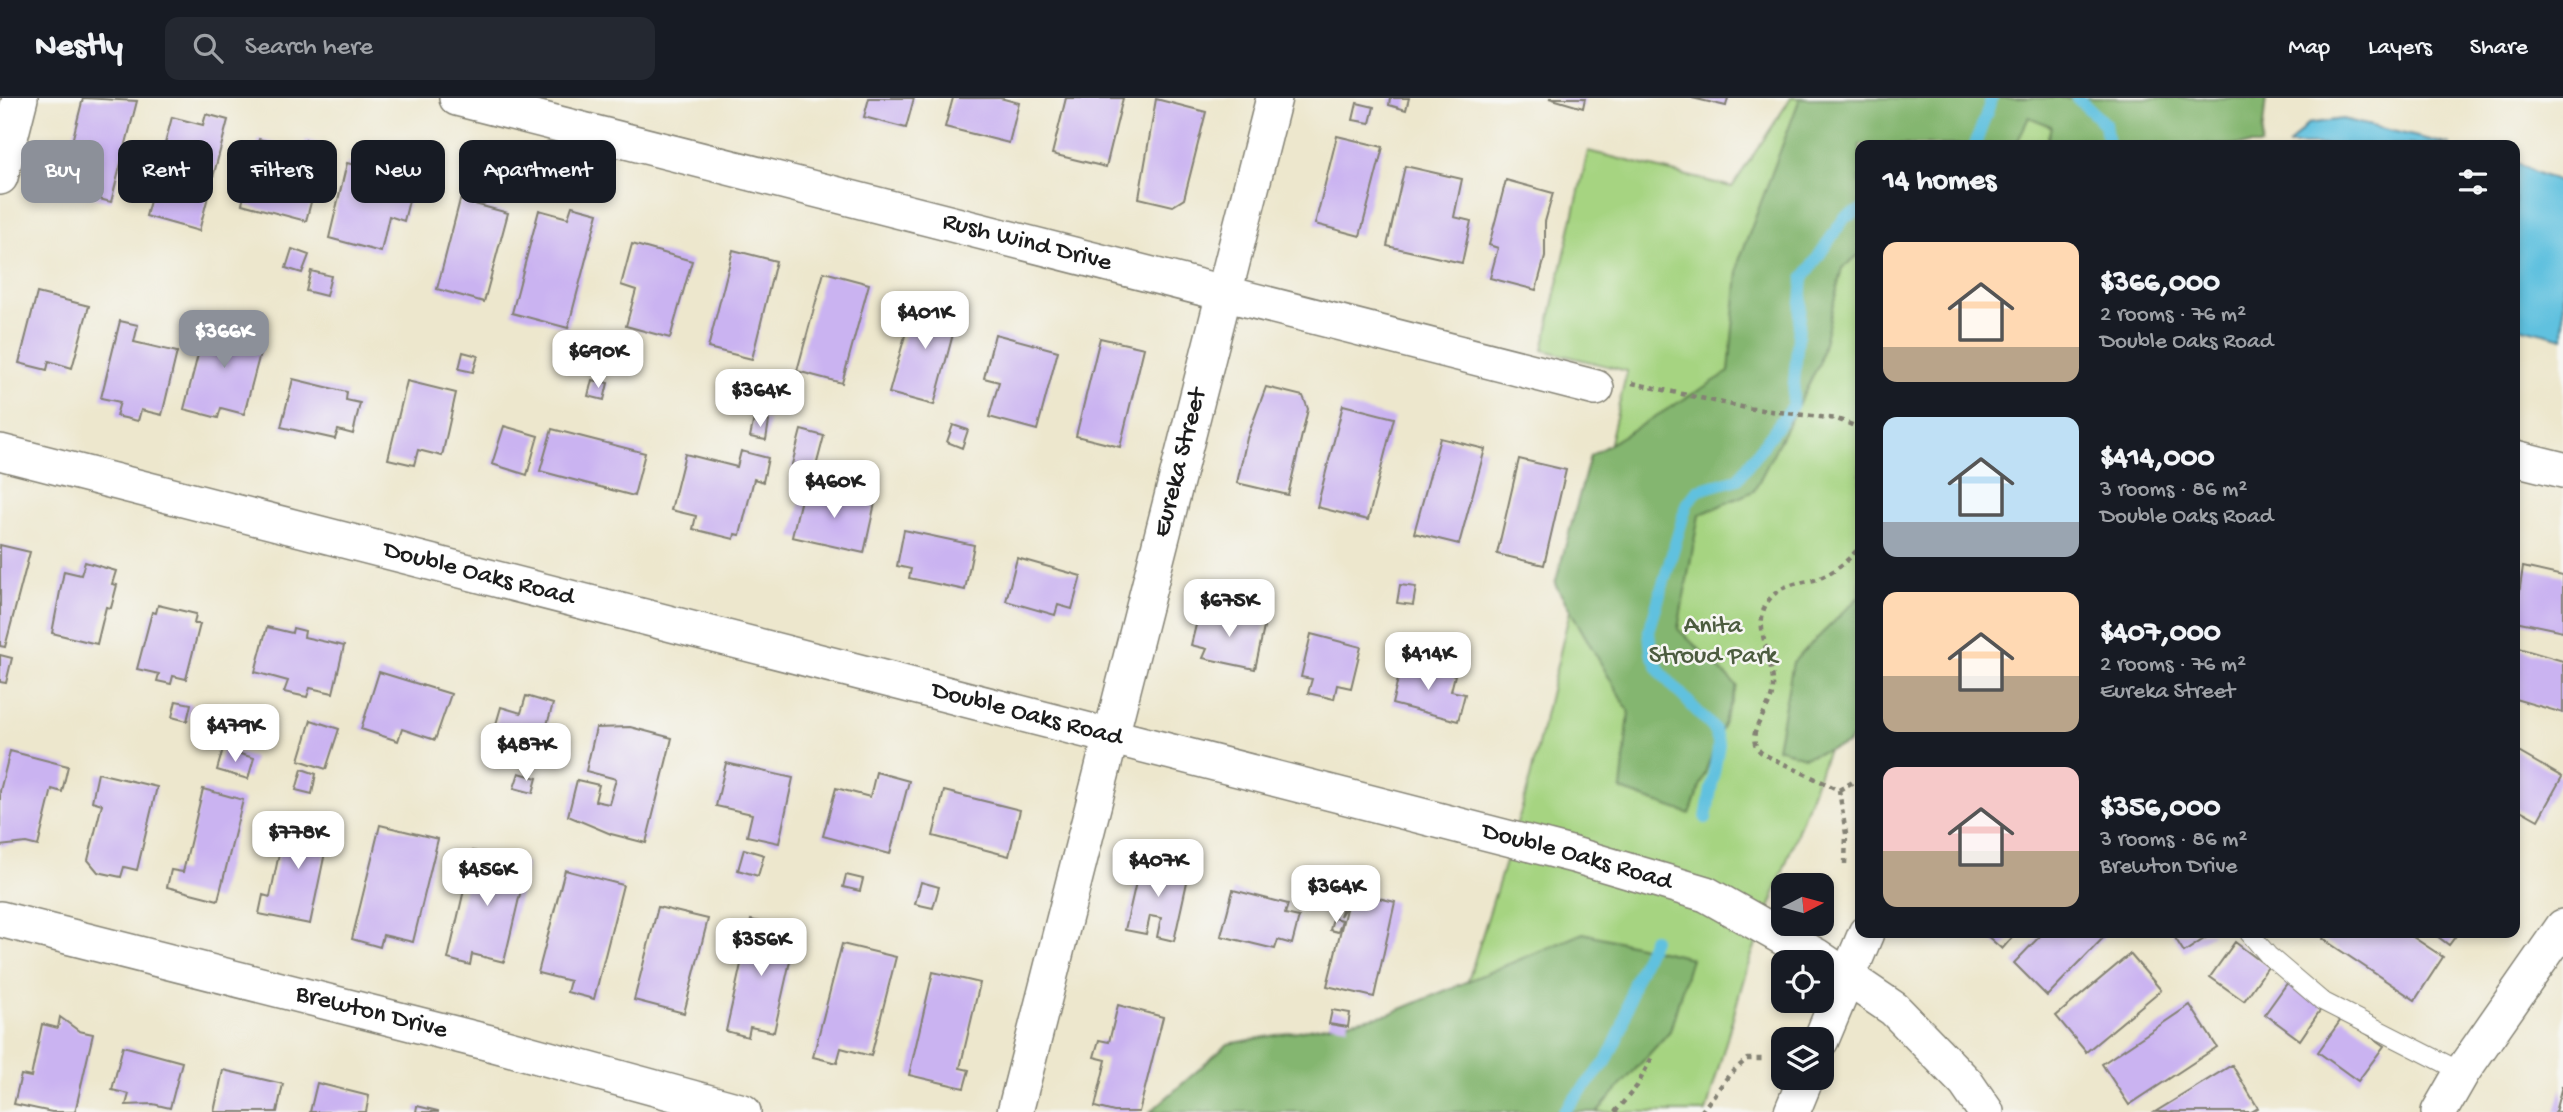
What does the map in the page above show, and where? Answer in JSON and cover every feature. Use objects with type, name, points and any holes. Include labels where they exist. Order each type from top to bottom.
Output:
[{"type":"street","points":[[0,177],[20,98]]},
{"type":"street","name":"Rush Wind Drive","points":[[457,98],[1596,388]]},
{"type":"street","name":"Eureka Street","points":[[1015,1112],[1274,98]]},
{"type":"street","name":"Double Oaks Road","points":[[0,452],[1574,855],[1706,894],[1848,976],[1894,1009],[1966,1083],[1986,1112]]},
{"type":"street","points":[[2520,459],[2563,470]]},
{"type":"street","name":"Brewton Drive","points":[[0,919],[494,1044],[743,1112]]},
{"type":"street","points":[[2439,1112],[2462,1072],[2563,927]]},
{"type":"street","points":[[1826,1027],[1864,938]]},
{"type":"street","points":[[1792,1112],[1800,1090]]},
{"type":"lane","points":[[2253,938],[2268,955],[2322,1001],[2462,1072]]},
{"type":"path","points":[[1596,388],[1624,381],[1746,408],[1837,419],[1855,426]]},
{"type":"path","points":[[1839,790],[1790,768],[1755,747],[1754,731],[1771,705],[1774,686],[1771,659],[1761,622],[1765,606],[1776,592],[1819,578],[1839,568],[1855,552]]},
{"type":"path","points":[[1839,790],[1855,781]]},
{"type":"path","points":[[1839,790],[1846,834],[1845,864]]},
{"type":"path","points":[[1615,1112],[1637,1086],[1652,1057]]},
{"type":"path","points":[[1701,1112],[1730,1074],[1747,1059],[1763,1059]]},
{"type":"green space","name":"Anita Stroud Park","points":[[1791,98],[2186,98],[2173,140],[1855,140],[1855,677],[1782,873],[1771,873],[1771,903],[1746,971],[1706,1112],[1415,1112],[1437,1081],[1527,791],[1627,371],[1543,350],[1588,151],[1732,187]]},
{"type":"green space","points":[[1800,98],[2266,98],[2262,140],[2047,140],[2051,126],[2029,117],[2018,140],[1855,140],[1855,258],[1842,268],[1819,364],[1754,491],[1699,515],[1678,629],[1737,686],[1690,814],[1621,790],[1629,712],[1555,584],[1590,456],[1729,372],[1739,261]]},
{"type":"green space","points":[[1855,601],[1855,733],[1848,744],[1804,757],[1777,748],[1793,662]]},
{"type":"green space","points":[[1583,933],[1691,958],[1670,1031],[1597,1112],[1150,1112],[1228,1044],[1389,1014]]},
{"type":"water","points":[[2342,119],[2430,140],[2293,140],[2307,124]]},
{"type":"water","points":[[2520,165],[2563,184],[2563,338],[2520,327]]},
{"type":"building","points":[[83,98],[137,101],[127,140],[118,140],[118,175],[111,202],[104,200],[104,140],[72,140]]},
{"type":"building","points":[[869,98],[914,98],[906,128],[864,117]]},
{"type":"building","points":[[953,98],[1000,98],[1019,103],[1009,143],[945,127]]},
{"type":"building","points":[[1066,98],[1123,98],[1106,167],[1052,154]]},
{"type":"building","points":[[1390,98],[1409,98],[1406,110],[1389,105]]},
{"type":"building","points":[[1549,98],[1585,98],[1583,108]]},
{"type":"building","points":[[1692,98],[1728,98],[1726,106]]},
{"type":"building","points":[[1156,99],[1206,112],[1184,199],[1173,206],[1139,198]]},
{"type":"building","points":[[1357,103],[1374,107],[1370,123],[1353,120]]},
{"type":"building","points":[[206,114],[228,120],[213,177],[213,140],[166,140],[172,117],[203,125]]},
{"type":"building","points":[[1337,136],[1383,147],[1360,236],[1315,224]]},
{"type":"building","points":[[347,163],[351,164],[351,203],[408,203],[404,221],[389,216],[381,252],[329,238]]},
{"type":"building","points":[[1405,166],[1462,179],[1454,217],[1471,221],[1462,263],[1387,246]]},
{"type":"building","points":[[1506,180],[1553,193],[1545,222],[1545,257],[1536,290],[1490,278],[1498,248],[1489,245]]},
{"type":"building","points":[[149,203],[206,203],[199,231],[146,216]]},
{"type":"building","points":[[242,203],[311,203],[306,221]]},
{"type":"building","points":[[459,203],[471,203],[508,213],[484,302],[437,289]]},
{"type":"building","points":[[572,206],[598,213],[568,328],[512,313],[539,210],[568,218]]},
{"type":"building","points":[[632,244],[692,261],[670,338],[626,326],[636,290],[621,285]]},
{"type":"building","points":[[292,249],[309,255],[302,273],[286,268]]},
{"type":"building","points":[[733,250],[776,261],[752,359],[708,348]]},
{"type":"building","points":[[311,271],[331,276],[326,296],[306,291]]},
{"type":"building","points":[[824,272],[869,284],[842,383],[797,371]]},
{"type":"building","points":[[37,293],[89,306],[72,368],[49,361],[47,370],[19,363]]},
{"type":"building","points":[[916,296],[960,308],[934,405],[889,393]]},
{"type":"building","points":[[207,320],[265,335],[244,414],[221,408],[218,418],[184,409]]},
{"type":"building","points":[[120,321],[138,325],[134,342],[177,352],[162,415],[141,410],[138,421],[116,416],[120,402],[101,398]]},
{"type":"building","points":[[995,334],[1058,351],[1037,430],[989,417],[999,382],[984,378]]},
{"type":"building","points":[[1100,338],[1144,348],[1120,447],[1076,436]]},
{"type":"building","points":[[463,352],[478,356],[473,372],[459,369]]},
{"type":"building","points":[[293,379],[347,392],[346,400],[360,403],[353,434],[338,430],[335,439],[281,427]]},
{"type":"building","points":[[592,380],[608,383],[604,400],[588,396]]},
{"type":"building","points":[[407,381],[456,393],[442,456],[418,450],[414,465],[388,459]]},
{"type":"building","points":[[1266,387],[1303,396],[1308,409],[1288,495],[1237,483],[1247,438]]},
{"type":"building","points":[[1343,405],[1394,418],[1368,520],[1317,507]]},
{"type":"building","points":[[754,418],[769,421],[766,440],[750,437]]},
{"type":"building","points":[[953,425],[968,430],[962,448],[947,442]]},
{"type":"building","points":[[504,426],[538,436],[527,475],[492,464]]},
{"type":"building","points":[[552,429],[645,453],[634,496],[540,471]]},
{"type":"building","points":[[801,430],[824,436],[814,474],[791,468]]},
{"type":"building","points":[[1440,438],[1485,449],[1459,544],[1414,533]]},
{"type":"building","points":[[741,451],[768,458],[763,482],[754,479],[740,535],[735,534],[734,539],[693,529],[696,516],[671,510],[685,454],[737,467]]},
{"type":"building","points":[[1519,459],[1566,470],[1544,565],[1497,554]]},
{"type":"building","points":[[804,486],[875,503],[864,553],[792,537]]},
{"type":"building","points":[[904,530],[974,545],[965,590],[909,578],[911,569],[897,566]]},
{"type":"building","points":[[0,545],[30,552],[5,647],[0,646]]},
{"type":"building","points":[[1017,558],[1081,576],[1072,609],[1058,605],[1055,615],[1006,601]]},
{"type":"building","points":[[85,562],[116,571],[112,584],[117,585],[111,608],[106,607],[97,644],[52,633],[64,571],[81,575]]},
{"type":"building","points":[[2523,567],[2563,576],[2563,631],[2520,622]]},
{"type":"building","points":[[1400,585],[1416,587],[1413,605],[1397,603]]},
{"type":"building","points":[[158,605],[196,614],[194,624],[200,624],[186,679],[173,676],[171,684],[157,681],[159,674],[137,669],[152,612],[156,613]]},
{"type":"building","points":[[1214,612],[1265,623],[1255,669],[1203,658],[1207,649],[1191,645],[1198,617]]},
{"type":"building","points":[[267,627],[292,633],[293,628],[305,631],[304,637],[344,646],[333,693],[310,688],[307,697],[284,692],[288,681],[255,672]]},
{"type":"building","points":[[1311,634],[1361,647],[1351,688],[1337,685],[1334,699],[1308,693],[1312,679],[1301,677]]},
{"type":"building","points":[[2520,648],[2563,661],[2563,713],[2520,700]]},
{"type":"building","points":[[0,655],[12,658],[6,683],[0,682]]},
{"type":"building","points":[[1402,662],[1455,675],[1451,691],[1465,694],[1458,721],[1392,704]]},
{"type":"building","points":[[379,672],[451,694],[435,740],[402,729],[398,741],[361,729]]},
{"type":"building","points":[[526,696],[553,704],[537,759],[490,745],[501,707],[521,713]]},
{"type":"building","points":[[176,701],[191,704],[187,721],[172,717]]},
{"type":"building","points":[[311,720],[339,729],[326,769],[299,760]]},
{"type":"building","points":[[630,727],[672,738],[646,843],[611,834],[568,816],[577,780],[599,785],[595,801],[609,804],[616,779],[586,771],[596,728]]},
{"type":"building","points":[[223,749],[254,758],[248,779],[217,770]]},
{"type":"building","points":[[10,751],[68,766],[62,792],[52,789],[38,846],[26,843],[0,846],[0,791]]},
{"type":"building","points":[[2520,753],[2562,777],[2538,820],[2520,810]]},
{"type":"building","points":[[726,763],[793,778],[779,843],[747,836],[752,814],[716,806]]},
{"type":"building","points":[[302,769],[316,774],[312,794],[296,790]]},
{"type":"building","points":[[876,772],[909,781],[890,854],[823,836],[836,788],[870,797]]},
{"type":"building","points":[[98,773],[157,787],[137,870],[124,867],[121,877],[98,872],[88,860],[102,804],[92,801]]},
{"type":"building","points":[[519,773],[537,778],[533,793],[514,788]]},
{"type":"building","points":[[203,789],[243,800],[218,900],[167,887],[171,870],[183,872]]},
{"type":"building","points":[[944,791],[1020,810],[1009,856],[933,836]]},
{"type":"building","points":[[287,815],[331,824],[310,924],[259,914],[263,895],[270,897]]},
{"type":"building","points":[[380,825],[438,839],[413,942],[383,935],[380,947],[352,939]]},
{"type":"building","points":[[744,849],[764,855],[758,876],[738,870]]},
{"type":"building","points":[[473,851],[527,864],[504,962],[472,954],[470,965],[448,959]]},
{"type":"building","points":[[1157,860],[1182,865],[1187,882],[1174,941],[1157,937],[1161,918],[1150,916],[1146,934],[1125,930],[1139,869],[1155,873]]},
{"type":"building","points":[[565,870],[623,885],[594,999],[567,992],[570,981],[538,973]]},
{"type":"building","points":[[846,875],[863,879],[860,891],[843,887]]},
{"type":"building","points":[[921,882],[939,887],[933,908],[915,904]]},
{"type":"building","points":[[1233,890],[1288,904],[1285,914],[1299,917],[1292,944],[1278,940],[1275,949],[1221,936]]},
{"type":"building","points":[[1350,891],[1395,902],[1374,997],[1327,986],[1347,905],[1340,916],[1346,895],[1349,896]]},
{"type":"building","points":[[658,907],[708,919],[684,1013],[634,1000]]},
{"type":"building","points":[[1333,918],[1342,920],[1338,932],[1330,930]]},
{"type":"building","points":[[751,920],[797,930],[774,1032],[750,1027],[748,1037],[726,1031]]},
{"type":"building","points":[[1990,938],[2012,938],[2002,949]]},
{"type":"building","points":[[2038,938],[2103,938],[2047,996],[2014,963]]},
{"type":"building","points":[[2175,938],[2205,938],[2184,952]]},
{"type":"building","points":[[2414,938],[2443,957],[2415,1000],[2323,939]]},
{"type":"building","points":[[2440,938],[2454,938],[2449,945]]},
{"type":"building","points":[[2235,942],[2268,967],[2244,1001],[2210,977]]},
{"type":"building","points":[[842,944],[896,957],[871,1056],[841,1048],[837,1063],[813,1057]]},
{"type":"building","points":[[2130,954],[2161,990],[2086,1052],[2056,1016]]},
{"type":"building","points":[[933,972],[980,983],[960,1068],[969,1070],[964,1088],[909,1075]]},
{"type":"building","points":[[2288,982],[2323,1006],[2300,1040],[2265,1014]]},
{"type":"building","points":[[1118,1005],[1163,1017],[1139,1112],[1114,1112],[1095,1107],[1106,1060],[1094,1057],[1099,1040],[1109,1042]]},
{"type":"building","points":[[2190,1005],[2217,1047],[2129,1105],[2102,1064]]},
{"type":"building","points":[[1332,1010],[1350,1013],[1348,1027],[1329,1024]]},
{"type":"building","points":[[60,1017],[79,1031],[93,1034],[75,1112],[52,1112],[14,1104],[21,1075],[31,1077],[42,1024],[58,1028]]},
{"type":"building","points":[[2343,1017],[2384,1046],[2358,1081],[2318,1052]]},
{"type":"building","points":[[123,1046],[182,1062],[170,1108],[153,1104],[126,1105],[129,1094],[112,1090]]},
{"type":"building","points":[[2232,1065],[2258,1108],[2251,1112],[2155,1112]]},
{"type":"building","points":[[223,1070],[283,1084],[277,1112],[214,1112]]},
{"type":"building","points":[[317,1083],[369,1096],[366,1112],[310,1112]]},
{"type":"building","points":[[2562,1086],[2563,1112],[2555,1112]]},
{"type":"building","points":[[417,1106],[438,1111],[438,1112],[416,1112]]},
{"type":"waterway","points":[[1977,140],[1992,98]]},
{"type":"waterway","points":[[2077,98],[2105,124],[2107,140]]},
{"type":"waterway","points":[[1706,818],[1719,744],[1714,729],[1660,672],[1651,652],[1649,631],[1687,504],[1698,490],[1738,479],[1792,406],[1803,279],[1845,217],[1855,213]]},
{"type":"waterway","points":[[1563,1112],[1606,1062],[1622,1028],[1633,985],[1653,939]]}]
